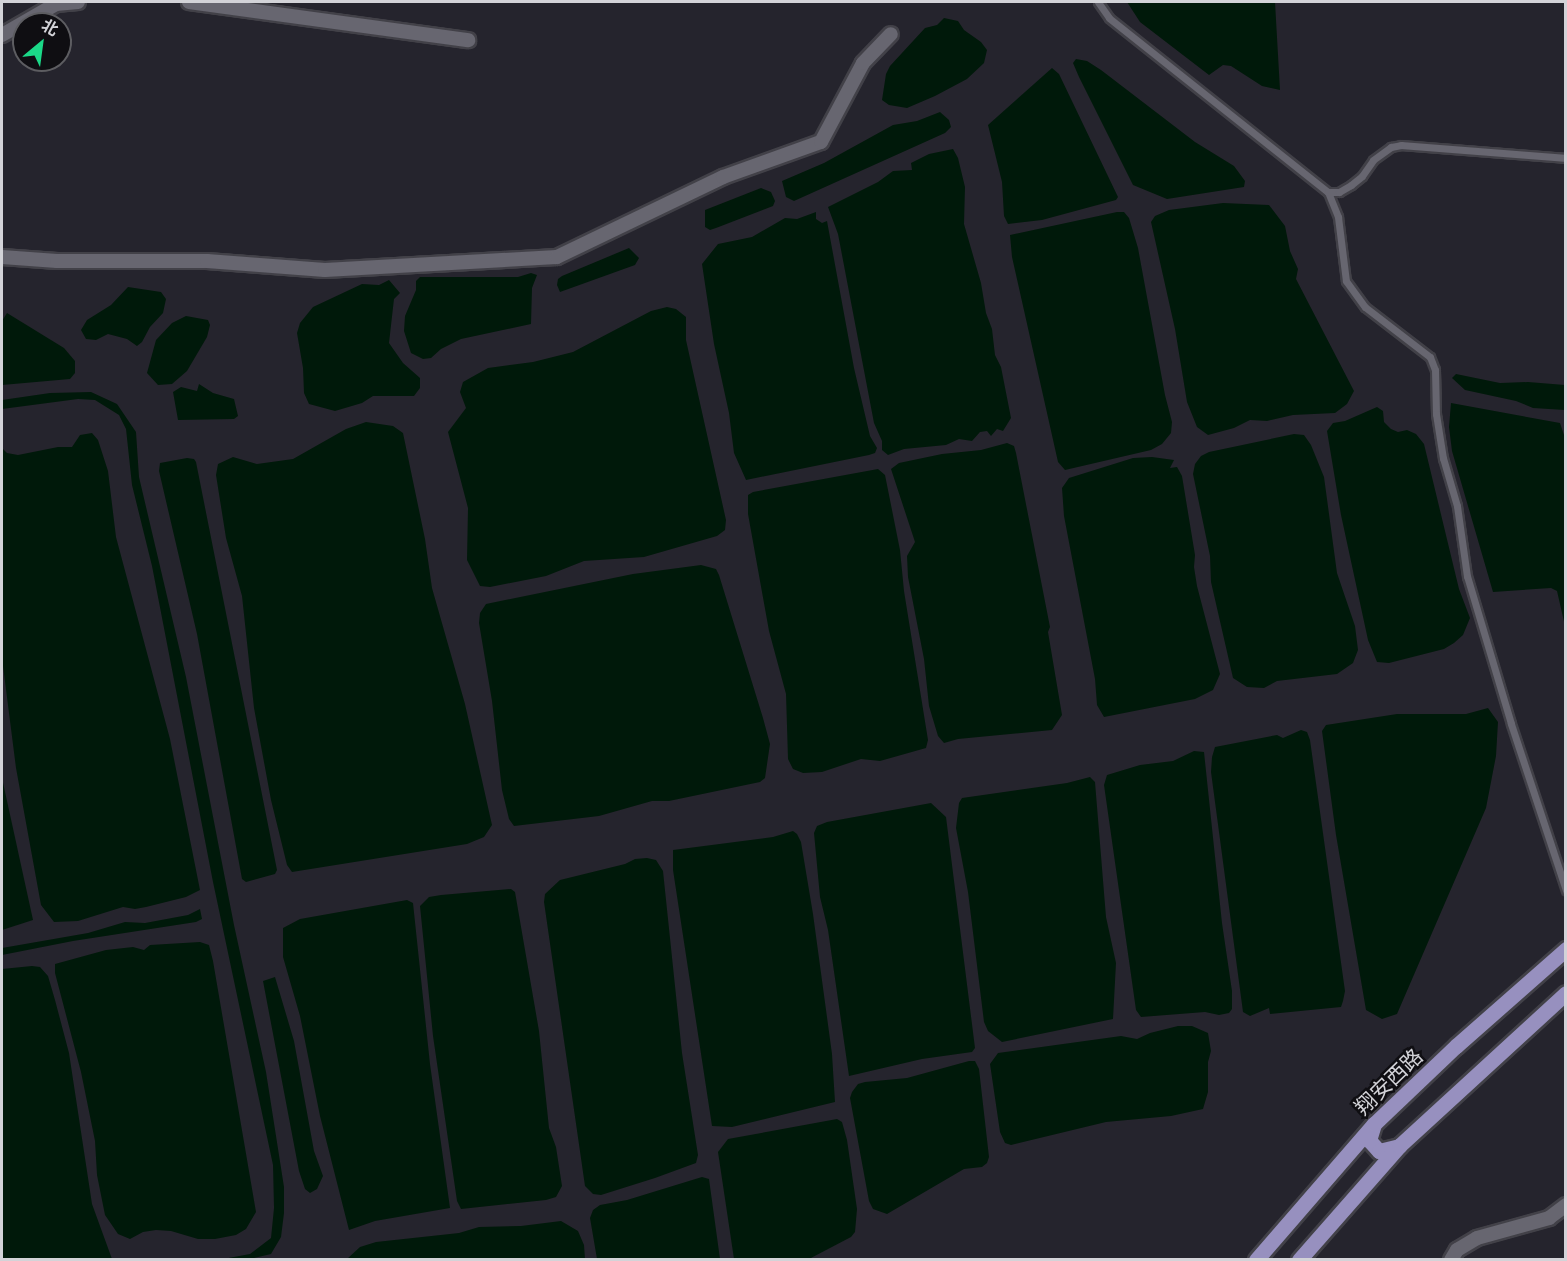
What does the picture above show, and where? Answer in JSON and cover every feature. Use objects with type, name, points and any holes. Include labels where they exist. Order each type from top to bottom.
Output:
[{"type":"main road","name":"翔安西路","points":[[1256,1260],[1374,1124],[1456,1046],[1566,949]]},
{"type":"main road","points":[[1299,1260],[1400,1146],[1566,993]]},
{"type":"main road","points":[[1374,1124],[1370,1140],[1379,1151],[1400,1146]]},
{"type":"street","points":[[2,35],[56,4],[78,2]]},
{"type":"street","points":[[189,2],[468,40]]},
{"type":"street","points":[[2,257],[57,261],[207,261],[325,270],[557,257],[723,177],[821,142],[863,63],[891,34]]},
{"type":"street","points":[[1451,1260],[1457,1250],[1477,1238],[1548,1218],[1566,1205]]},
{"type":"lane","points":[[1098,2],[1109,18],[1328,192],[1338,217],[1346,281],[1365,308],[1430,357],[1435,370],[1436,414],[1443,458],[1457,506],[1467,576],[1511,724],[1566,890]]},
{"type":"lane","points":[[1328,192],[1339,192],[1351,185],[1362,176],[1373,160],[1390,147],[1401,145],[1566,158]]},
{"type":"shaded area","points":[[1127,2],[1275,2],[1280,90],[1262,86],[1231,66],[1223,65],[1209,75],[1140,22]]},
{"type":"shaded area","points":[[944,18],[958,21],[964,30],[981,42],[987,50],[984,63],[967,79],[935,96],[907,108],[889,105],[882,100],[886,74],[890,66],[925,28],[937,25]]},
{"type":"shaded area","points":[[1076,59],[1087,61],[1101,70],[1195,142],[1234,166],[1245,181],[1244,187],[1167,199],[1133,185],[1079,77],[1073,63]]},
{"type":"shaded area","points":[[1052,68],[1059,74],[1118,197],[1116,200],[1042,220],[1008,224],[1004,216],[1002,182],[988,125]]},
{"type":"shaded area","points":[[940,112],[949,120],[951,127],[945,133],[794,201],[786,197],[782,181],[824,163],[893,125],[917,121]]},
{"type":"shaded area","points":[[953,149],[958,158],[965,187],[964,224],[981,283],[986,313],[992,329],[995,355],[1001,367],[1011,418],[1003,431],[997,429],[991,436],[987,431],[980,432],[972,441],[959,439],[946,445],[904,449],[888,455],[882,450],[882,441],[874,423],[838,234],[828,207],[878,182],[893,171],[912,170],[911,163],[929,154]]},
{"type":"shaded area","points":[[761,188],[771,192],[775,201],[773,206],[710,230],[705,227],[705,210]]},
{"type":"shaded area","points":[[1223,203],[1269,205],[1285,226],[1290,251],[1298,269],[1296,279],[1354,391],[1347,404],[1335,413],[1293,415],[1267,421],[1250,420],[1234,428],[1208,435],[1197,427],[1187,402],[1175,329],[1151,222],[1155,216],[1169,210]]},
{"type":"shaded area","points":[[816,212],[816,219],[822,223],[827,221],[854,368],[870,436],[877,448],[875,453],[869,455],[746,480],[734,453],[702,264],[718,244],[752,237],[785,218],[797,219]]},
{"type":"shaded area","points":[[1124,212],[1129,218],[1138,248],[1172,422],[1171,433],[1162,444],[1151,450],[1065,470],[1058,462],[1012,257],[1010,235]]},
{"type":"shaded area","points":[[629,248],[639,258],[635,265],[560,292],[557,285],[558,279],[562,276]]},
{"type":"shaded area","points":[[531,273],[537,275],[532,288],[531,324],[461,339],[441,349],[431,358],[423,359],[411,353],[404,331],[405,316],[416,290],[416,281],[420,277],[518,277]]},
{"type":"shaded area","points":[[389,280],[400,293],[394,299],[389,343],[403,363],[420,378],[420,388],[414,396],[373,396],[362,403],[335,411],[309,404],[304,393],[303,368],[297,333],[300,323],[313,307],[362,284],[379,285]]},
{"type":"shaded area","points":[[128,287],[161,292],[166,299],[163,313],[150,327],[142,342],[137,346],[127,339],[108,334],[96,340],[86,339],[81,330],[87,320],[111,305]]},
{"type":"shaded area","points":[[667,307],[676,309],[686,317],[686,340],[726,520],[725,530],[717,536],[644,557],[584,561],[546,576],[490,587],[480,586],[467,560],[468,508],[448,432],[466,408],[460,392],[463,382],[488,368],[533,362],[573,352],[651,311]]},
{"type":"shaded area","points":[[7,313],[64,348],[75,361],[75,373],[70,379],[2,385],[2,321]]},
{"type":"shaded area","points":[[186,316],[208,320],[210,325],[207,337],[187,371],[172,384],[158,385],[147,373],[156,340],[172,323]]},
{"type":"shaded area","points":[[1456,374],[1500,383],[1528,382],[1565,385],[1565,410],[1533,408],[1516,401],[1465,390],[1452,378]]},
{"type":"shaded area","points":[[199,384],[213,393],[234,399],[238,416],[234,419],[178,420],[173,392],[181,387],[197,391]]},
{"type":"shaded area","points":[[91,392],[117,404],[136,432],[139,477],[186,677],[234,925],[266,1072],[284,1187],[284,1213],[281,1237],[271,1254],[250,1259],[223,1259],[250,1254],[271,1238],[274,1208],[273,1165],[213,882],[152,566],[132,485],[126,429],[119,415],[95,400],[78,399],[2,409],[2,400],[50,393]]},
{"type":"shaded area","points":[[1451,403],[1560,423],[1566,441],[1565,626],[1557,591],[1551,588],[1493,592],[1452,451],[1449,427]]},
{"type":"shaded area","points":[[1377,407],[1383,411],[1384,422],[1391,429],[1398,432],[1407,430],[1416,434],[1424,444],[1459,589],[1470,618],[1463,635],[1444,649],[1389,663],[1377,662],[1368,640],[1341,515],[1327,431],[1333,423],[1345,421]]},
{"type":"shaded area","points":[[366,422],[393,426],[403,433],[425,539],[432,588],[465,704],[492,825],[484,837],[467,844],[292,872],[287,865],[271,800],[254,708],[242,596],[226,538],[216,475],[218,464],[233,457],[257,464],[293,459],[346,429]]},
{"type":"shaded area","points":[[92,433],[98,440],[108,471],[116,537],[170,739],[200,890],[186,897],[146,907],[135,909],[123,907],[78,921],[54,922],[41,905],[16,768],[2,658],[2,448],[7,453],[18,455],[58,447],[72,447],[80,435]]},
{"type":"shaded area","points":[[1294,434],[1304,435],[1311,445],[1324,477],[1337,573],[1355,626],[1358,650],[1353,663],[1337,674],[1277,681],[1264,688],[1247,687],[1233,678],[1211,582],[1210,556],[1193,474],[1195,464],[1201,456],[1209,452]]},
{"type":"shaded area","points":[[1007,443],[1014,446],[1016,453],[1050,627],[1048,632],[1062,715],[1052,730],[958,739],[944,743],[938,736],[929,706],[924,659],[908,577],[907,556],[915,542],[891,469],[899,463],[942,454],[981,450]]},
{"type":"shaded area","points":[[1152,457],[1174,460],[1170,468],[1177,467],[1182,476],[1195,555],[1197,586],[1220,674],[1213,690],[1195,699],[1104,717],[1097,705],[1095,679],[1064,516],[1062,488],[1069,478],[1133,458]]},
{"type":"shaded area","points":[[187,458],[194,459],[196,462],[277,870],[275,874],[246,882],[242,879],[197,634],[159,471],[160,463]]},
{"type":"shaded area","points":[[878,469],[885,475],[900,550],[904,591],[928,740],[926,748],[880,761],[861,759],[822,772],[803,773],[793,769],[788,759],[786,694],[769,631],[748,514],[748,495],[753,492]]},
{"type":"shaded area","points":[[701,565],[716,569],[719,575],[763,718],[770,744],[765,778],[760,782],[669,801],[652,801],[599,816],[514,826],[509,819],[502,790],[492,701],[479,623],[480,613],[486,604],[633,574]]},
{"type":"shaded area","points":[[1488,708],[1498,722],[1496,756],[1486,808],[1397,1014],[1382,1019],[1366,1010],[1336,835],[1322,731],[1326,725],[1397,714],[1466,714]]},
{"type":"shaded area","points":[[1301,730],[1307,732],[1310,740],[1345,991],[1341,1007],[1270,1014],[1269,1008],[1250,1016],[1243,1012],[1211,772],[1212,757],[1215,747],[1277,735],[1283,738]]},
{"type":"shaded area","points":[[1194,751],[1204,752],[1222,923],[1232,991],[1232,1009],[1229,1013],[1219,1015],[1205,1012],[1141,1017],[1136,1010],[1104,785],[1107,775],[1140,765],[1173,761]]},
{"type":"shaded area","points":[[1090,777],[1095,782],[1106,917],[1116,963],[1113,1019],[1002,1042],[988,1031],[984,1022],[968,892],[956,828],[959,803],[962,798],[1067,783]]},
{"type":"shaded area","points":[[2,778],[33,920],[2,930]]},
{"type":"shaded area","points":[[931,803],[946,817],[975,1048],[972,1052],[922,1059],[849,1076],[828,930],[820,897],[814,833],[817,826],[827,822]]},
{"type":"shaded area","points":[[793,831],[801,842],[813,914],[832,1054],[835,1102],[732,1127],[712,1126],[673,870],[673,850],[773,837]]},
{"type":"shaded area","points":[[635,859],[656,860],[663,871],[682,1053],[698,1155],[696,1163],[601,1195],[593,1194],[585,1186],[544,902],[545,894],[560,880],[625,864]]},
{"type":"shaded area","points":[[511,889],[515,892],[539,1031],[549,1128],[556,1147],[562,1186],[556,1197],[546,1200],[461,1209],[457,1201],[433,1036],[420,906],[429,897]]},
{"type":"shaded area","points":[[407,900],[413,903],[430,1064],[450,1208],[375,1221],[349,1230],[320,1116],[300,1016],[283,957],[283,928],[300,919]]},
{"type":"shaded area","points":[[200,909],[202,919],[196,922],[73,941],[2,955],[2,948],[88,933],[125,922],[145,923],[188,915]]},
{"type":"shaded area","points":[[200,942],[209,945],[213,961],[256,1212],[246,1229],[236,1235],[198,1239],[171,1231],[156,1230],[143,1232],[130,1239],[118,1234],[105,1215],[97,1175],[95,1141],[81,1072],[55,973],[55,964],[106,950],[133,947],[144,950],[150,945]]},
{"type":"shaded area","points":[[40,967],[48,976],[55,1000],[69,1053],[92,1204],[112,1259],[2,1259],[2,969]]},
{"type":"shaded area","points":[[275,977],[294,1041],[314,1151],[323,1176],[317,1189],[310,1193],[305,1189],[299,1171],[263,981]]},
{"type":"shaded area","points":[[1178,1026],[1192,1026],[1208,1033],[1211,1051],[1208,1062],[1208,1092],[1203,1109],[1171,1116],[1106,1122],[1011,1145],[1005,1143],[1000,1132],[990,1064],[998,1053],[1121,1036],[1137,1039]]},
{"type":"shaded area","points":[[975,1061],[979,1069],[989,1157],[987,1163],[982,1167],[964,1169],[887,1214],[873,1209],[869,1201],[850,1098],[852,1092],[858,1084],[865,1082],[907,1078]]},
{"type":"shaded area","points":[[837,1119],[842,1122],[847,1140],[857,1209],[855,1232],[851,1237],[809,1259],[734,1259],[718,1152],[728,1139]]},
{"type":"shaded area","points":[[702,1177],[709,1179],[720,1259],[597,1259],[590,1218],[593,1210],[600,1205],[627,1200]]},
{"type":"shaded area","points":[[561,1221],[578,1231],[584,1245],[585,1259],[347,1259],[360,1247],[376,1242],[459,1233],[479,1227],[521,1226]]}]
